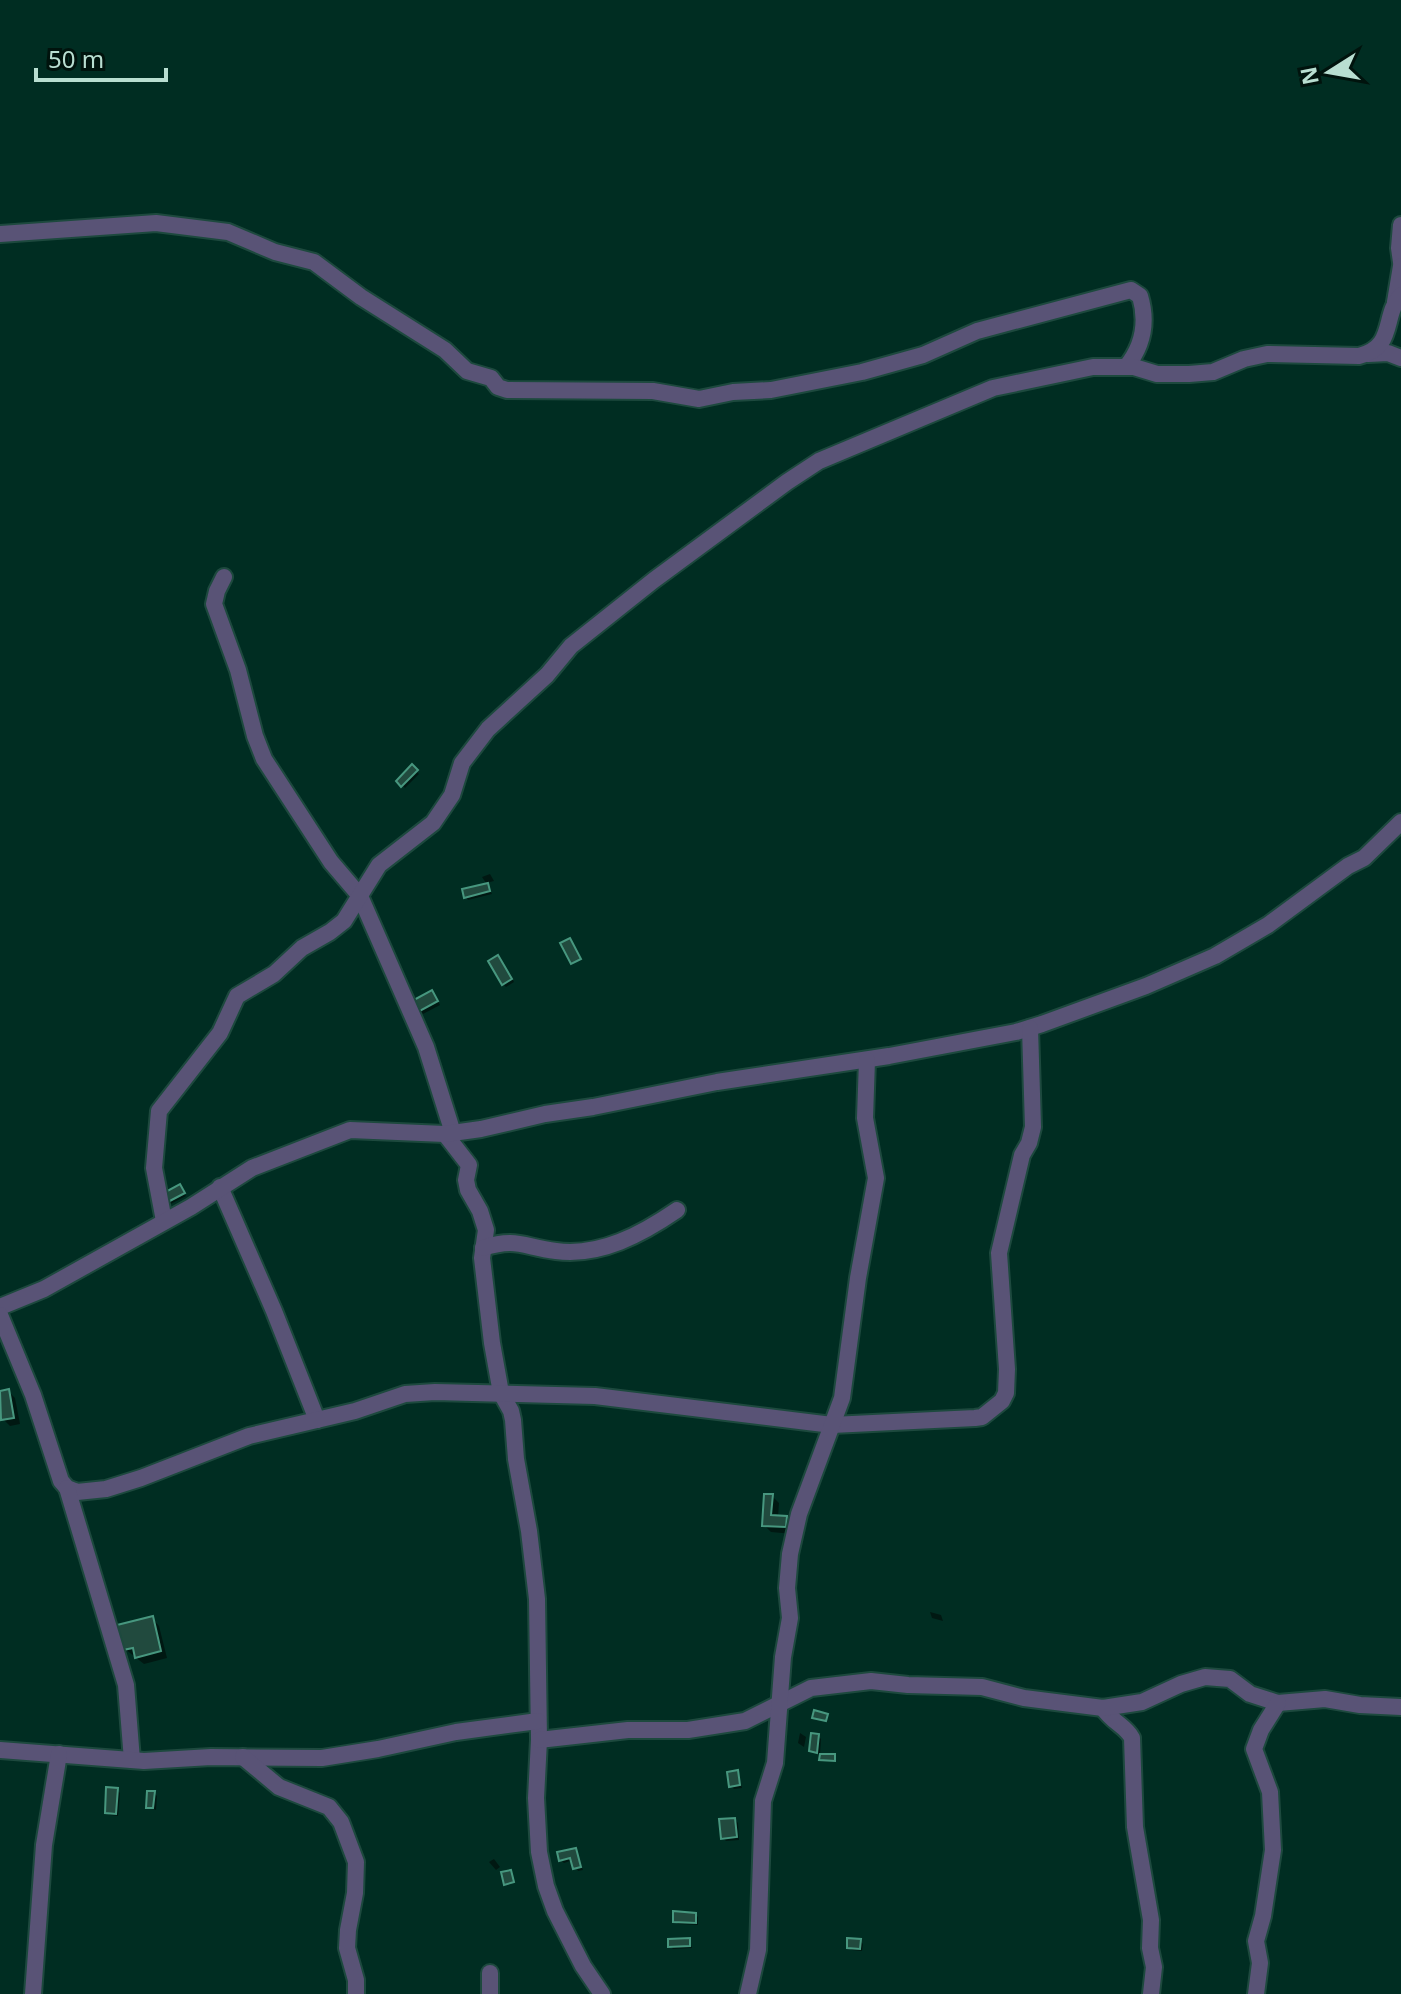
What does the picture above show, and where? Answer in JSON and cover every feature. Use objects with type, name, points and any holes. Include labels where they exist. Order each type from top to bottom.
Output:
[{"type":"street","points":[[0,234],[156,223],[228,232],[275,252],[314,262],[361,297],[445,350],[467,371],[491,378],[498,387],[507,390],[653,391],[699,399],[733,392],[771,390],[850,375],[923,355],[977,331],[1131,290],[1142,301],[1143,328],[1139,350],[1126,367]]},
{"type":"street","points":[[1366,354],[1376,348],[1387,334],[1398,298],[1401,225]]},
{"type":"street","points":[[164,1221],[154,1168],[157,1124],[163,1104],[220,1033],[237,996],[274,974],[302,948],[344,921],[379,865],[433,823],[452,795],[462,763],[488,729],[547,675],[571,646],[787,482],[819,461],[993,388],[1093,367],[1126,367],[1169,375],[1221,370],[1244,359],[1267,354],[1351,356],[1388,353],[1401,358]]},
{"type":"street","points":[[224,577],[214,604],[238,670],[264,759],[331,862],[360,896],[426,1047],[449,1133],[469,1165],[468,1190],[486,1230],[483,1248],[491,1329],[501,1393],[513,1420],[537,1599],[539,1740],[536,1798],[539,1852],[555,1911],[583,1966],[602,1994]]},
{"type":"street","points":[[0,1307],[44,1289],[252,1168],[350,1130],[449,1133],[717,1082],[867,1060],[1030,1028],[1146,986],[1215,956],[1268,925],[1348,866],[1364,858],[1401,822]]},
{"type":"street","points":[[67,1488],[77,1492],[106,1489],[249,1436],[355,1411],[405,1394],[595,1396],[832,1425],[982,1417],[1002,1401],[1006,1393],[999,1253],[1018,1170],[1033,1127],[1030,1028]]},
{"type":"street","points":[[748,1994],[758,1950],[763,1801],[775,1763],[783,1657],[790,1618],[787,1588],[790,1554],[799,1514],[842,1398],[858,1278],[876,1178],[865,1118],[867,1060]]},
{"type":"street","points":[[220,1187],[317,1420]]},
{"type":"street","points":[[483,1248],[504,1241],[559,1252],[604,1247],[635,1236],[677,1210]]},
{"type":"street","points":[[0,1315],[29,1383],[50,1453],[67,1488],[126,1685],[132,1760]]},
{"type":"street","points":[[539,1740],[628,1730],[688,1730],[745,1721],[811,1688],[871,1681],[982,1687],[1024,1698],[1103,1708],[1142,1702],[1205,1677],[1230,1679],[1250,1694],[1278,1703],[1325,1699],[1401,1707]]},
{"type":"street","points":[[1256,1994],[1260,1963],[1256,1941],[1273,1857],[1273,1837],[1270,1792],[1254,1749],[1261,1730],[1278,1703]]},
{"type":"street","points":[[1103,1708],[1110,1719],[1129,1732],[1132,1738],[1135,1827],[1151,1920],[1150,1948],[1154,1967],[1151,1994]]},
{"type":"street","points":[[0,1750],[132,1760],[322,1758],[456,1732],[538,1721]]},
{"type":"street","points":[[33,1994],[44,1845],[59,1754]]},
{"type":"street","points":[[243,1757],[279,1787],[329,1807],[341,1822],[356,1862],[355,1893],[347,1939],[356,1994]]},
{"type":"street","points":[[490,1973],[490,1994]]},
{"type":"building","points":[[412,764],[418,770],[401,787],[396,781]]},
{"type":"building","points":[[488,883],[490,891],[464,898],[462,889]]},
{"type":"building","points":[[570,938],[581,959],[571,964],[560,943]]},
{"type":"building","points":[[498,955],[512,979],[502,985],[488,961]]},
{"type":"building","points":[[432,990],[438,1001],[418,1012],[412,1001]]},
{"type":"building","points":[[180,1184],[185,1193],[164,1204],[160,1195]]},
{"type":"building","points":[[9,1389],[14,1418],[1,1420],[0,1391]]},
{"type":"building","points":[[764,1494],[773,1494],[771,1515],[787,1516],[786,1527],[762,1526]]},
{"type":"building","points":[[153,1616],[161,1651],[135,1658],[133,1648],[123,1650],[117,1625]]},
{"type":"building","points":[[814,1710],[828,1714],[826,1721],[812,1718]]},
{"type":"building","points":[[811,1733],[819,1734],[817,1753],[809,1751]]},
{"type":"building","points":[[820,1754],[835,1754],[835,1761],[819,1760]]},
{"type":"building","points":[[738,1770],[740,1785],[729,1787],[727,1772]]},
{"type":"building","points":[[106,1787],[118,1788],[116,1814],[105,1813]]},
{"type":"building","points":[[147,1791],[155,1791],[153,1808],[146,1808]]},
{"type":"building","points":[[735,1818],[737,1837],[721,1839],[719,1819]]},
{"type":"building","points":[[576,1848],[581,1867],[573,1869],[570,1858],[559,1861],[557,1852]]},
{"type":"building","points":[[511,1870],[514,1882],[504,1885],[501,1872]]},
{"type":"building","points":[[673,1911],[696,1913],[696,1923],[673,1922]]},
{"type":"building","points":[[690,1938],[690,1946],[668,1947],[668,1939]]},
{"type":"building","points":[[847,1938],[861,1939],[860,1949],[847,1948]]}]
